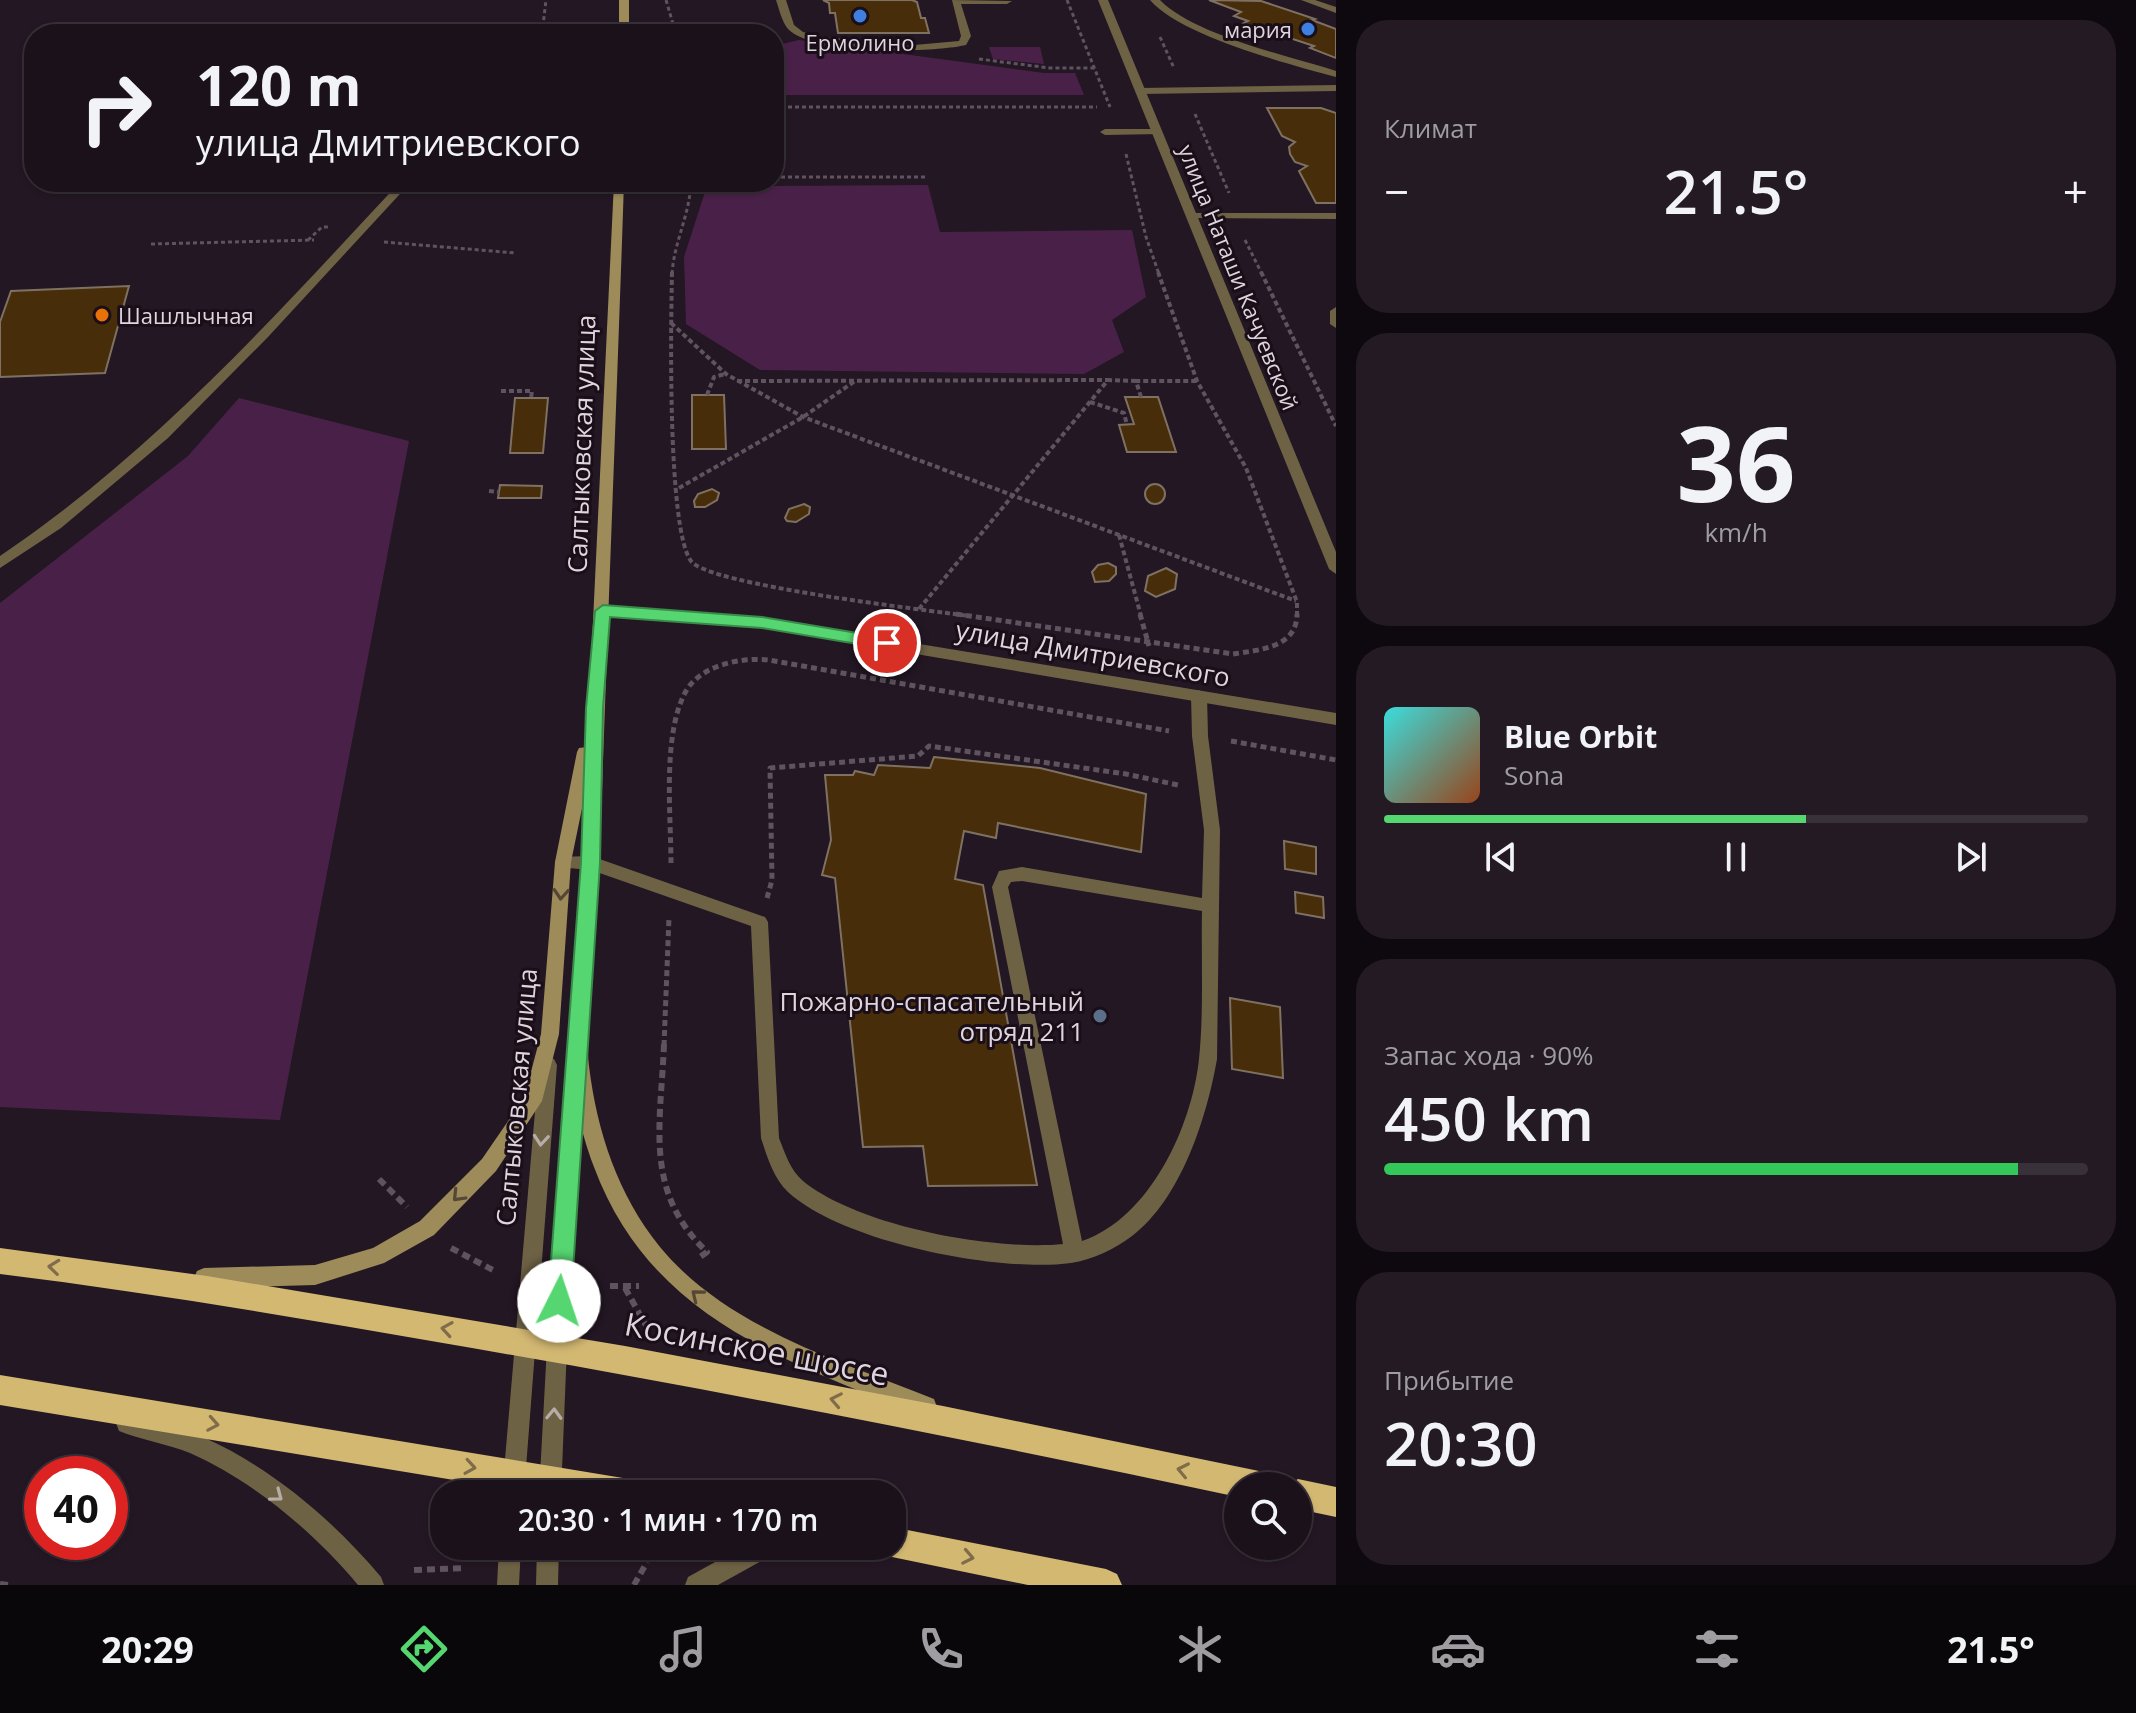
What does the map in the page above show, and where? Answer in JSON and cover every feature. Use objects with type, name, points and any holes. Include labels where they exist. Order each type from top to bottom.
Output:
[{"type":"highway","name":"Косинское шоссе","points":[[0,1261],[108,1273],[557,1346],[968,1425],[1224,1479]]},
{"type":"highway","points":[[0,1390],[492,1480]]},
{"type":"highway","points":[[1312,1497],[1336,1502]]},
{"type":"highway","points":[[906,1545],[1106,1585]]},
{"type":"main road","points":[[624,0],[624,24]]},
{"type":"main road","name":"Салтыковская улица","points":[[578,1042],[591,863],[594,708],[603,611],[619,192]]},
{"type":"main road","name":"Салтыковская улица","points":[[550,1034],[563,862],[594,708]]},
{"type":"main road","points":[[108,1273],[240,1279],[315,1275],[377,1256],[427,1228],[489,1165],[533,1101],[550,1034]]},
{"type":"main road","points":[[578,1042],[595,1146],[628,1219],[671,1274],[721,1314],[806,1356],[968,1425]]},
{"type":"street","points":[[781,0],[790,26],[800,34],[914,50],[945,48],[963,43],[966,36],[956,1],[1007,1]]},
{"type":"street","name":"улица Наташи Качуевской","points":[[1103,0],[1336,569]]},
{"type":"street","points":[[1155,0],[1158,7],[1188,24],[1336,74]]},
{"type":"street","points":[[1306,0],[1336,10]]},
{"type":"street","points":[[1140,91],[1336,88]]},
{"type":"street","points":[[1105,132],[1157,132]]},
{"type":"street","points":[[0,563],[113,478],[176,423],[396,192]]},
{"type":"street","points":[[1192,215],[1336,216]]},
{"type":"street","points":[[1336,311],[1336,324]]},
{"type":"street","name":"улица Дмитриевского","points":[[603,611],[762,623],[1336,719]]},
{"type":"street","points":[[563,862],[591,863],[759,922],[770,1138],[779,1164],[795,1186],[822,1206],[909,1237],[1041,1256],[1075,1253],[1129,1226],[1154,1199],[1195,1121],[1203,1094],[1208,1059],[1212,830],[1200,736],[1199,696]]},
{"type":"street","points":[[1075,1253],[1000,887],[1005,876],[1022,874],[1211,906]]},
{"type":"street","name":"Салтыковская улица","points":[[513,1480],[550,1034]]},
{"type":"street","name":"Салтыковская улица","points":[[550,1480],[578,1042]]},
{"type":"street","points":[[53,1398],[202,1448],[268,1490],[337,1543],[373,1585]]},
{"type":"street","points":[[508,1585],[509,1560]]},
{"type":"street","points":[[547,1585],[548,1560]]},
{"type":"street","points":[[696,1585],[741,1560]]},
{"type":"path","points":[[543,24],[546,0]]},
{"type":"path","points":[[666,0],[672,24]]},
{"type":"path","points":[[692,192],[692,199],[673,254],[671,323],[680,537],[691,562],[703,571],[769,586],[1149,646],[1233,654],[1271,648],[1287,639],[1297,621],[1297,602],[1246,468],[1197,381],[1146,237],[1131,169],[1119,132],[1067,0]]},
{"type":"path","points":[[975,58],[1050,68],[1095,68]]},
{"type":"path","points":[[784,107],[1110,107]]},
{"type":"path","points":[[784,177],[926,177]]},
{"type":"path","points":[[671,323],[726,374],[803,417],[1297,602]]},
{"type":"path","points":[[707,395],[714,377],[726,374]]},
{"type":"path","points":[[919,610],[1108,380]]},
{"type":"path","points":[[736,381],[1197,381]]},
{"type":"path","points":[[679,488],[803,417],[856,381]]},
{"type":"path","points":[[1136,381],[1141,397]]},
{"type":"path","points":[[501,391],[532,391],[531,398]]},
{"type":"path","points":[[1090,402],[1124,413],[1127,425]]},
{"type":"path","points":[[489,491],[499,492]]},
{"type":"path","points":[[1119,534],[1149,646]]},
{"type":"path","points":[[707,1252],[682,1229],[666,1196],[660,1161],[677,715],[686,691],[701,675],[731,663],[752,659],[1336,760]]},
{"type":"path","points":[[759,922],[772,880],[770,768],[918,756],[929,746],[1126,774],[1208,791]]},
{"type":"path","points":[[379,1179],[410,1210]]},
{"type":"path","points":[[442,1242],[493,1270]]},
{"type":"path","points":[[610,1286],[639,1286]]},
{"type":"path","points":[[625,1288],[649,1331]]},
{"type":"path","points":[[634,1585],[647,1562]]},
{"type":"path","points":[[414,1570],[465,1568]]},
{"type":"path","points":[[0,1584],[8,1585]]},
{"type":"shaded area","points":[[799,40],[1044,73],[1075,73],[1084,95],[784,95],[784,44]]},
{"type":"shaded area","points":[[989,47],[1040,47],[1044,64],[993,59]]},
{"type":"shaded area","points":[[928,185],[940,232],[1132,230],[1146,297],[1112,320],[1124,352],[1084,374],[760,370],[686,324],[684,257],[705,192],[784,192],[784,186]]},
{"type":"shaded area","points":[[239,398],[409,441],[280,1120],[0,1107],[0,603],[188,456]]},
{"type":"building","points":[[823,0],[912,0],[917,2],[929,33],[838,33],[835,13],[830,13],[829,3]]},
{"type":"building","points":[[1209,0],[1261,1],[1315,19],[1312,20],[1336,29],[1336,58],[1310,48],[1314,46],[1244,23],[1248,21],[1234,16],[1241,12]]},
{"type":"building","points":[[1267,108],[1321,108],[1336,113],[1336,203],[1316,203],[1299,171],[1307,166],[1295,162],[1290,154],[1289,147],[1295,142],[1282,136]]},
{"type":"building","points":[[129,286],[105,373],[0,377],[0,322],[11,291]]},
{"type":"building","points":[[692,395],[724,395],[726,449],[692,449]]},
{"type":"building","points":[[1125,397],[1158,397],[1176,452],[1127,452],[1119,425],[1134,424]]},
{"type":"building","points":[[515,398],[548,398],[543,453],[510,453]]},
{"type":"building","points":[[1151,484],[1159,484],[1165,494],[1159,504],[1151,504],[1145,498],[1145,490]]},
{"type":"building","points":[[500,485],[542,486],[541,498],[498,498]]},
{"type":"building","points":[[712,489],[719,493],[717,500],[705,507],[695,507],[698,494]]},
{"type":"building","points":[[804,504],[810,507],[809,514],[796,522],[787,521],[785,518],[789,509]]},
{"type":"building","points":[[1108,563],[1116,567],[1116,574],[1109,581],[1095,582],[1092,572],[1098,565]]},
{"type":"building","points":[[1166,568],[1177,574],[1175,589],[1156,597],[1145,591],[1148,576]]},
{"type":"building","points":[[934,757],[1040,768],[1146,794],[1141,852],[998,823],[996,838],[964,831],[955,879],[983,885],[1037,1185],[928,1186],[923,1146],[863,1147],[835,878],[822,875],[831,840],[825,775],[853,775],[855,771],[874,775],[878,765],[930,768]]},
{"type":"building","points":[[1284,841],[1316,847],[1316,874],[1285,869]]},
{"type":"building","points":[[1295,892],[1323,897],[1324,918],[1296,913]]},
{"type":"building","points":[[1230,998],[1280,1007],[1283,1078],[1232,1069]]},
{"type":"place","name":"Ермолино","points":[[860,16]]},
{"type":"place","name":"мария","points":[[1308,29]]},
{"type":"place","name":"Шашлычная","points":[[102,315]]},
{"type":"place","name":"Пожарно-спасательный отряд 211","points":[[1100,1016]]},
{"type":"route","points":[[559,1301],[591,863],[594,708],[603,611],[762,623],[887,643]]}]
